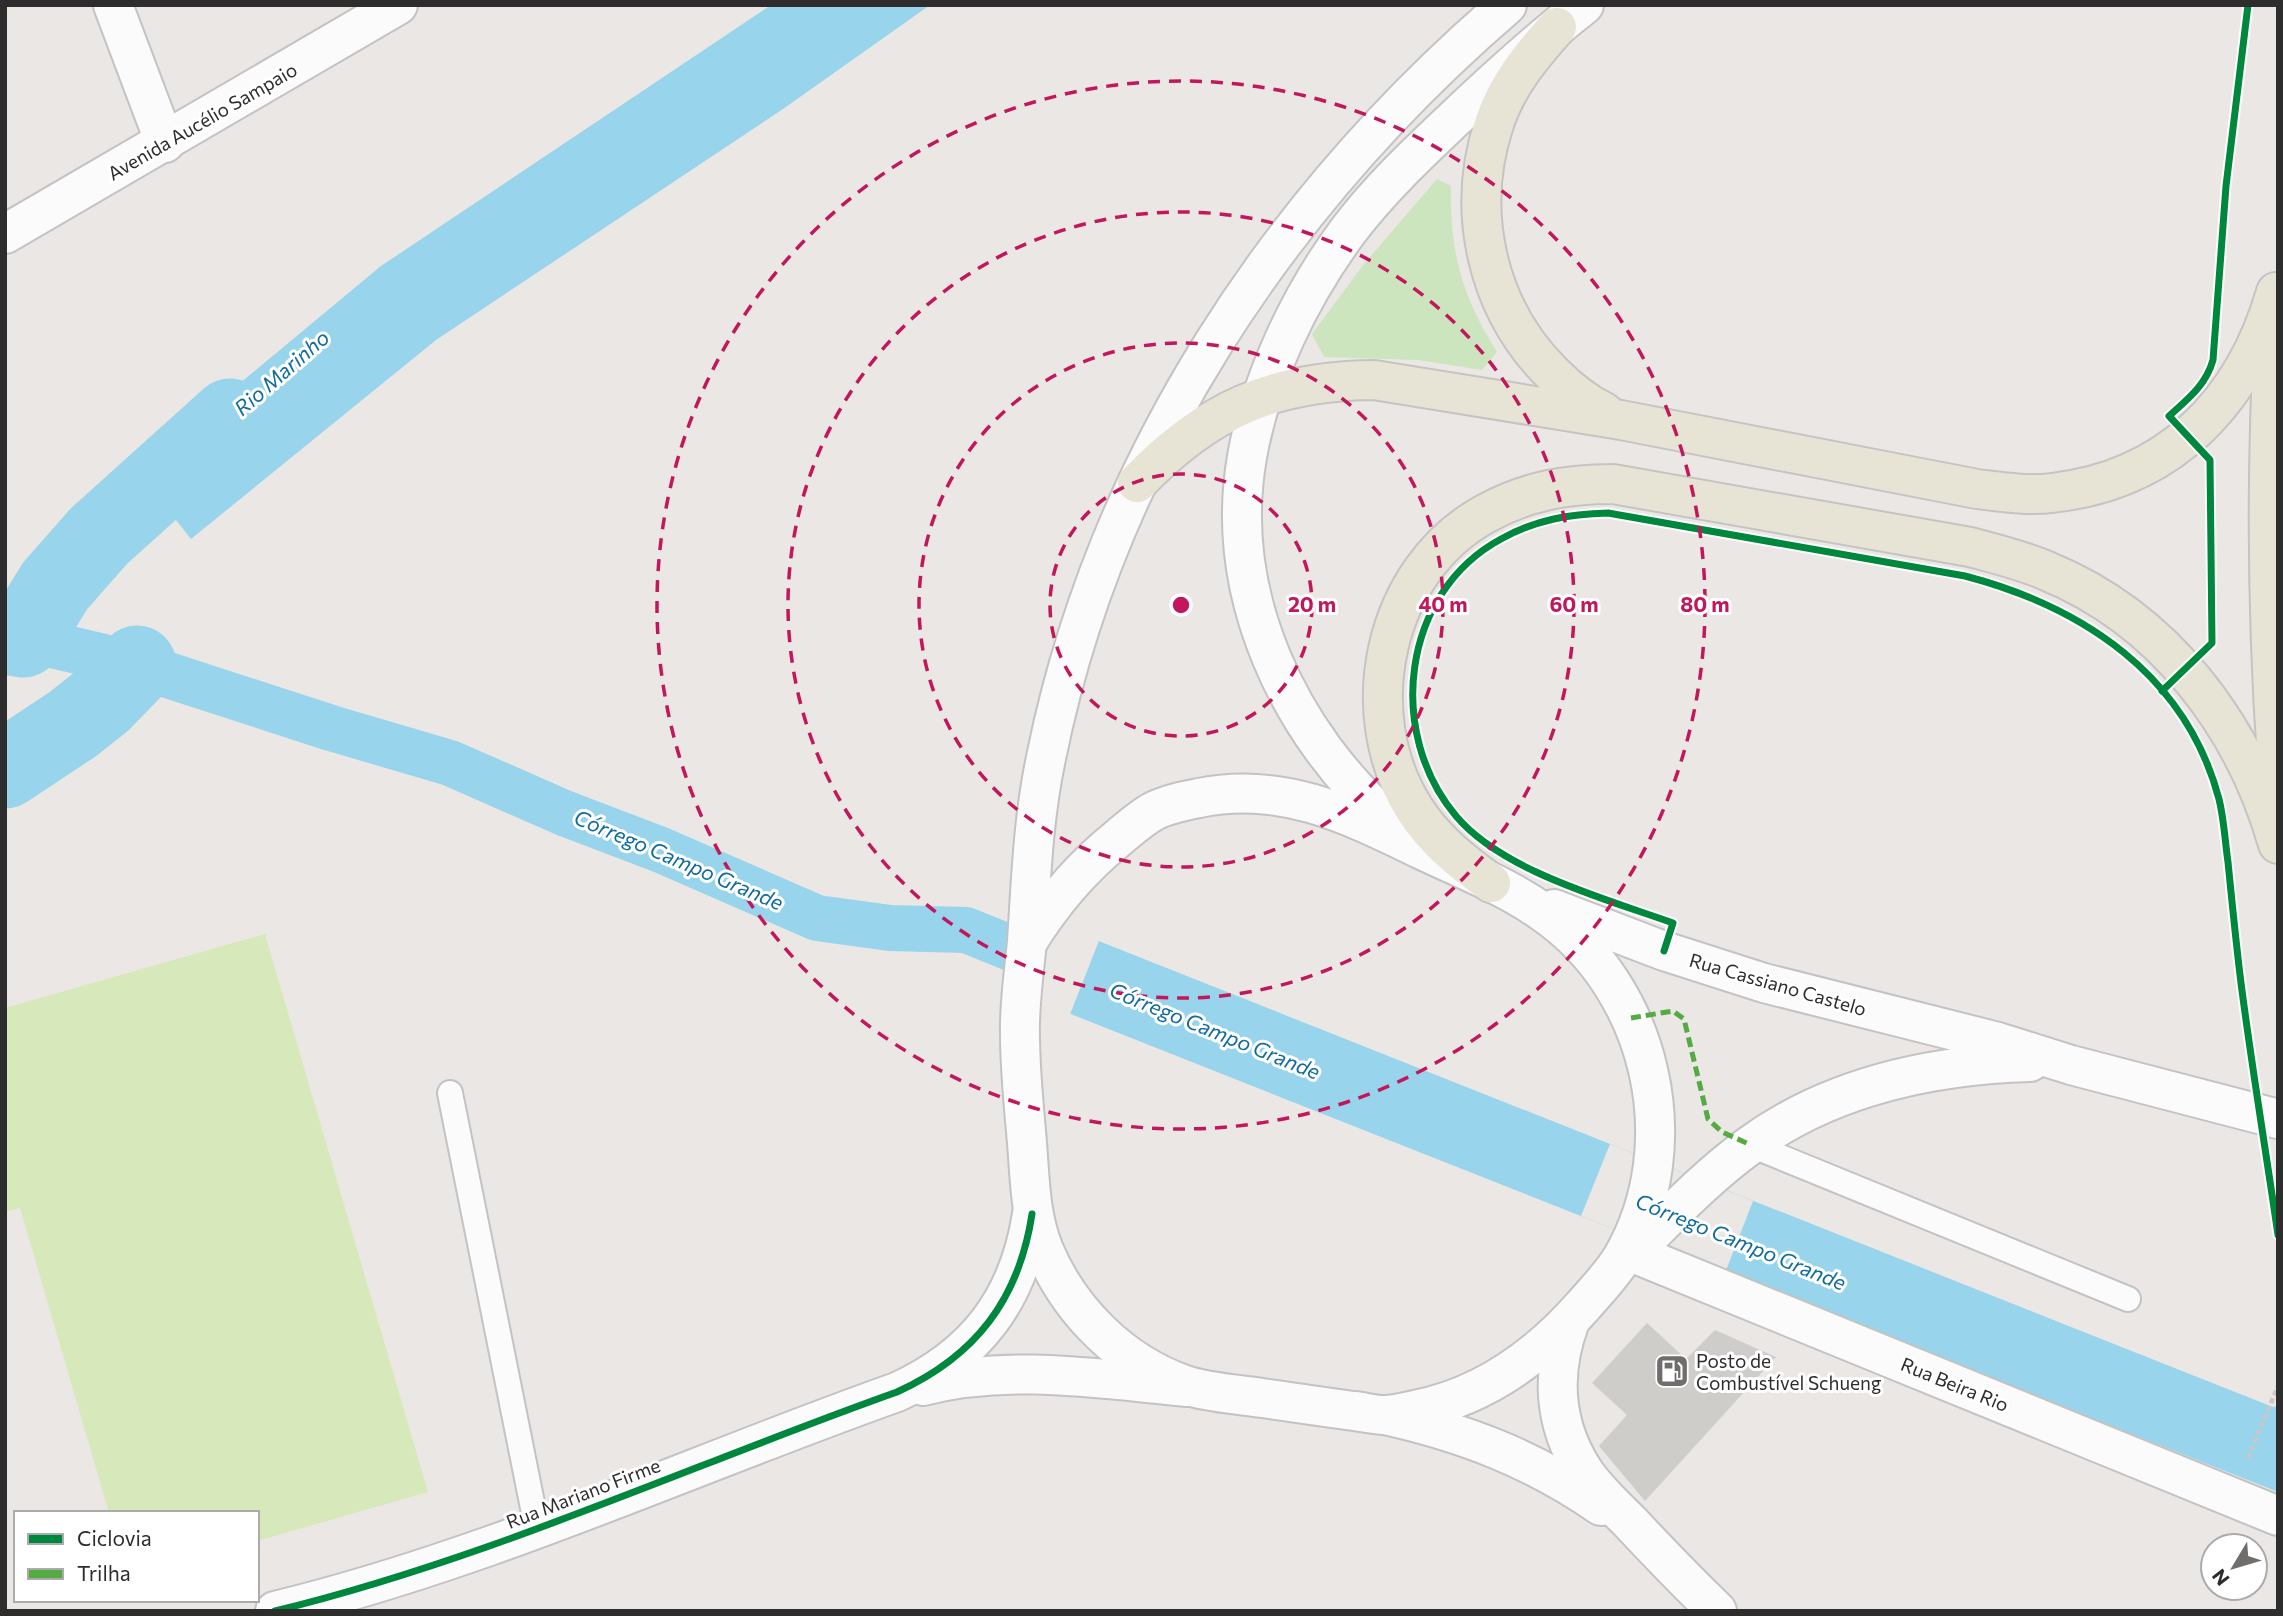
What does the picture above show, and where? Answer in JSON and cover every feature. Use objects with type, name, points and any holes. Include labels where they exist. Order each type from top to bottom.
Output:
[{"type":"main road","points":[[113,5],[164,143]]},
{"type":"main road","name":"Avenida Aucélio Sampaio","points":[[5,234],[398,5]]},
{"type":"main road","points":[[897,1392],[924,1380],[948,1364],[990,1323],[1006,1299],[1028,1243],[1032,1214],[1021,1070],[1020,1011],[1027,943],[1038,904],[1040,792],[1059,698],[1085,611],[1118,524],[1156,443],[1199,365],[1247,290],[1301,217],[1356,152],[1414,90],[1507,5]]},
{"type":"main road","points":[[1423,850],[1352,786],[1323,751],[1298,714],[1278,675],[1262,634],[1251,590],[1245,545],[1247,457],[1264,396],[1291,328],[1314,284],[1348,232],[1378,193],[1484,91],[1571,16]]},
{"type":"main road","points":[[1571,16],[1531,56],[1510,88],[1494,123],[1485,160],[1481,199],[1483,237],[1491,271],[1503,303],[1520,333],[1541,361],[1565,386],[1592,407],[1622,420]]},
{"type":"main road","points":[[1137,484],[1162,456],[1223,413],[1293,387],[1333,380],[1374,380],[1622,420],[1977,489],[2014,494],[2086,488],[2153,461],[2183,441],[2209,417],[2232,390],[2251,360],[2266,327],[2277,280]]},
{"type":"main road","points":[[2277,280],[2268,497],[2272,700],[2278,773]]},
{"type":"main road","points":[[1491,883],[1458,860],[1434,836],[1414,809],[1399,780],[1388,748],[1382,715],[1382,682],[1388,648],[1397,616],[1413,586],[1432,559],[1456,535],[1483,515],[1513,500],[1578,484],[1613,484],[1970,547],[2049,571],[2120,612],[2159,644],[2201,689],[2224,719],[2248,762],[2268,808],[2278,844]]},
{"type":"main road","points":[[1038,904],[1149,813],[1181,801],[1215,794],[1249,793],[1284,795],[1353,816],[1491,883],[1547,915],[1578,941],[1604,972],[1624,1005],[1641,1042],[1656,1119],[1654,1162],[1632,1250]]},
{"type":"main road","name":"Rua Cassiano Castelo","points":[[1491,883],[1651,946],[1739,975],[1998,1042],[2071,1065],[2278,1119]]},
{"type":"main road","name":"Rua Cassiano Castelo","points":[[1385,1415],[1424,1409],[1463,1397],[1499,1379],[1549,1343],[1632,1250],[1705,1182],[1751,1145],[1824,1104],[1904,1076],[1945,1068],[2029,1062],[2071,1065]]},
{"type":"main road","points":[[1032,1214],[1050,1262],[1084,1315],[1107,1339],[1133,1359],[1162,1376],[1193,1388]]},
{"type":"main road","name":"Rua Beira Rio","points":[[1632,1250],[2278,1516]]},
{"type":"main road","points":[[1570,1321],[1562,1344],[1556,1393],[1560,1417],[1570,1446],[1584,1472],[1659,1554]]},
{"type":"main road","points":[[897,1392],[930,1384],[1008,1374],[1054,1374],[1193,1388],[1385,1415],[1430,1425],[1463,1435],[1524,1460],[1572,1486],[1618,1517],[1717,1611]]},
{"type":"main road","name":"Rua Mariano Firme","points":[[275,1611],[337,1603],[897,1392]]},
{"type":"lane","points":[[450,1093],[537,1528]]},
{"type":"lane","points":[[1751,1145],[2128,1299]]},
{"type":"path","points":[[2245,1465],[2278,1386]]},
{"type":"green space","points":[[1437,179],[1451,186],[1453,232],[1460,272],[1474,311],[1497,352],[1482,370],[1418,360],[1324,357],[1312,334],[1364,264]]},
{"type":"green space","points":[[265,934],[428,1492],[259,1540],[259,1511],[108,1511],[20,1208],[5,1212],[5,1008]]},
{"type":"water","points":[[771,5],[930,5],[783,109],[436,340],[191,539],[134,467],[381,266]]},
{"type":"water","points":[[980,894],[2273,1407],[2278,1406],[2278,1492],[952,967]]},
{"type":"pier","points":[[980,891],[1100,938],[1069,1017],[950,969],[949,965]]},
{"type":"pier","points":[[1610,1144],[1753,1201],[1725,1273],[1581,1216]]},
{"type":"building","points":[[1647,1323],[1686,1359],[1715,1330],[1776,1357],[1645,1501],[1599,1446],[1627,1415],[1592,1383]]},
{"type":"waterway","name":"Rio Marinho","points":[[5,635],[23,638],[55,586],[99,536],[230,418]]},
{"type":"waterway","name":"Córrego Campo Grande","points":[[23,638],[137,665],[331,728],[450,763],[817,918],[890,928],[966,930],[1023,953]]},
{"type":"waterway","name":"Rio Marinho","points":[[5,769],[73,724],[102,701],[137,665]]},
{"type":"marked path","points":[[1631,1018],[1673,1011],[1684,1019],[1708,1119],[1722,1132],[1751,1145]]},
{"type":"cycle path","points":[[2162,691],[2212,643],[2210,460],[2169,416],[2201,384],[2213,360],[2226,186],[2248,5]]},
{"type":"cycle path","points":[[1664,951],[1673,923],[1557,881],[1500,853],[1456,816],[1434,782],[1419,745],[1413,706],[1415,667],[1424,628],[1442,593],[1467,563],[1501,539],[1527,527],[1566,517],[1608,513],[1965,576],[2050,606],[2089,627],[2124,653],[2155,682],[2182,716],[2203,755],[2219,799],[2241,983],[2278,1235]]},
{"type":"cycle path","points":[[275,1611],[355,1590],[512,1538],[897,1392],[925,1378],[950,1361],[989,1321],[1017,1273],[1032,1214]]},
{"type":"place","name":"Posto de Combustível Schueng","points":[[1672,1371]]}]
